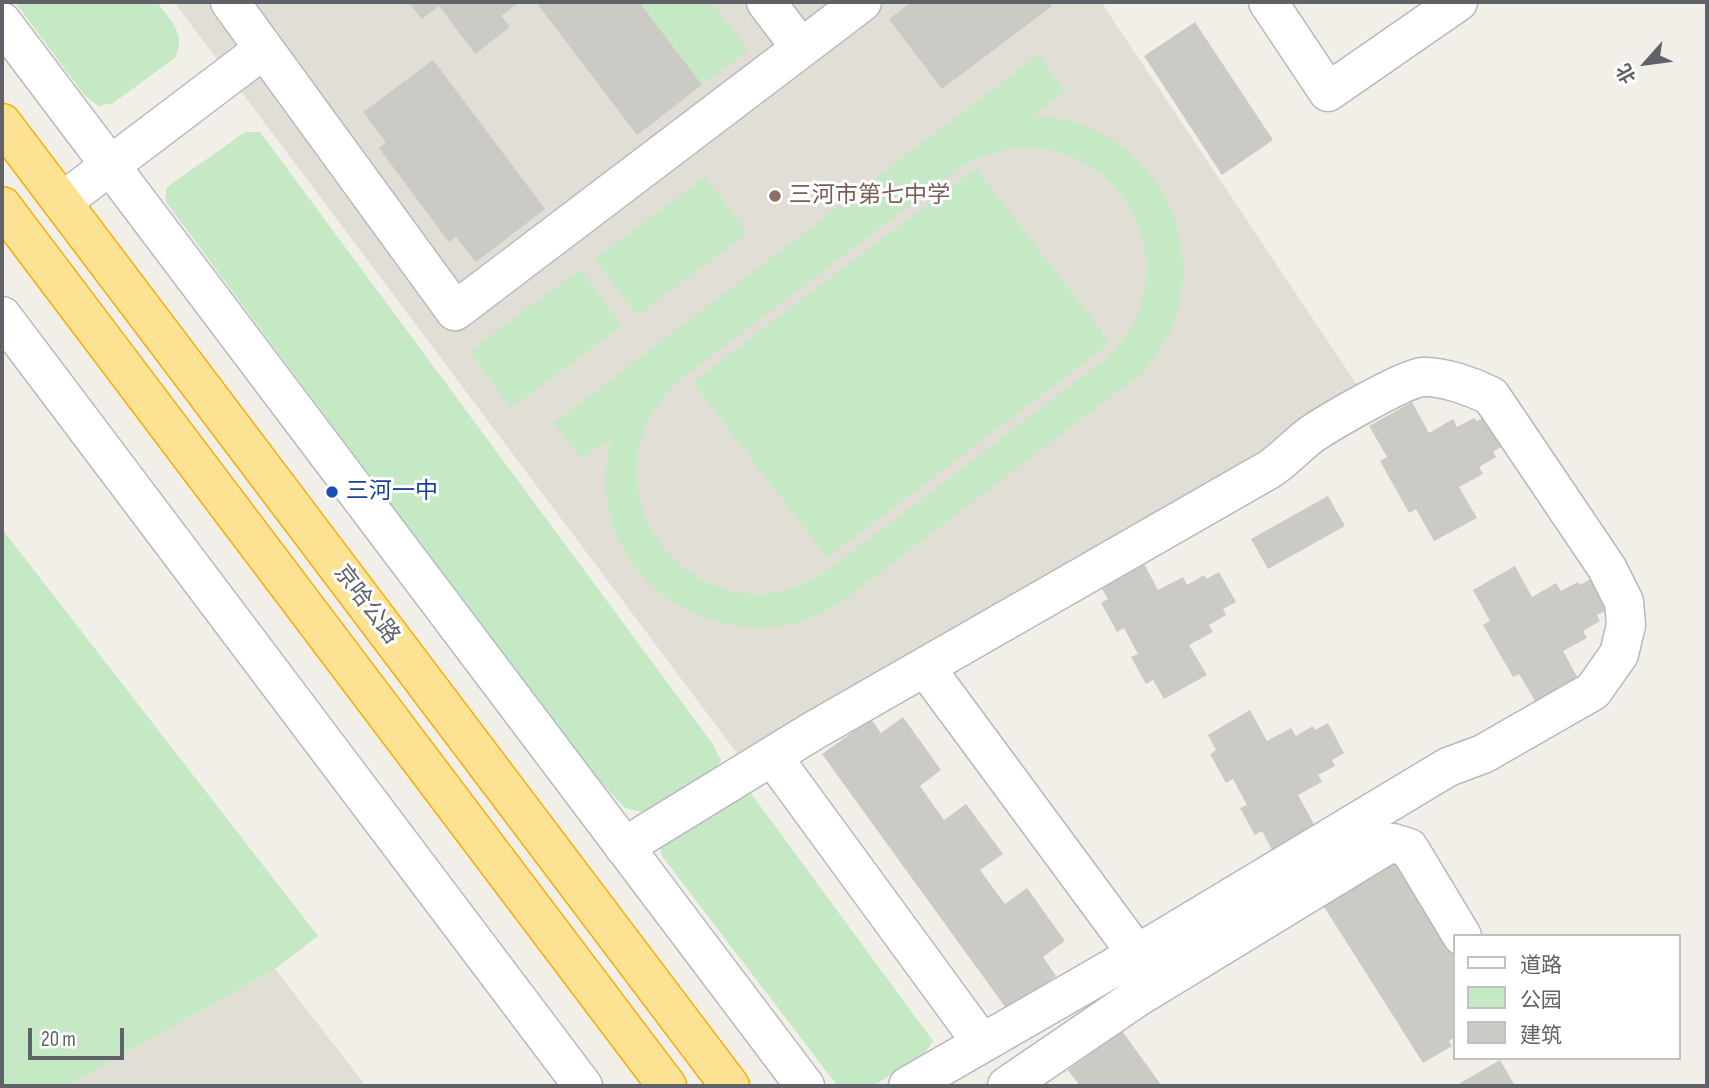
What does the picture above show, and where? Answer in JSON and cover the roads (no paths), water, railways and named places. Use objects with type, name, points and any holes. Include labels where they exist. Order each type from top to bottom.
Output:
[{"type":"highway","name":"京哈公路","points":[[2,123],[730,1086]]},
{"type":"highway","points":[[2,206],[667,1086]]},
{"type":"street","points":[[230,2],[455,311],[862,2]]},
{"type":"street","points":[[766,2],[801,48]]},
{"type":"street","points":[[1268,2],[1328,92],[1458,2]]},
{"type":"street","points":[[2,22],[805,1086]]},
{"type":"street","points":[[62,202],[264,48]]},
{"type":"street","points":[[2,316],[583,1086]]},
{"type":"street","points":[[624,846],[772,756],[1270,469],[1290,456],[1311,435],[1400,384],[1422,377],[1470,385],[1496,401],[1607,568],[1624,602],[1626,625],[1619,654],[1612,667],[1587,695],[1483,754],[1448,766],[1137,954],[908,1086]]},
{"type":"street","points":[[925,667],[1137,954]]},
{"type":"street","points":[[772,756],[982,1043]]},
{"type":"street","points":[[1007,1086],[1136,998],[1385,846],[1394,843],[1409,848],[1461,934]]},
{"type":"place","name":"三河市第七中学","points":[[775,196]]},
{"type":"place","name":"三河一中","points":[[332,492]]}]
